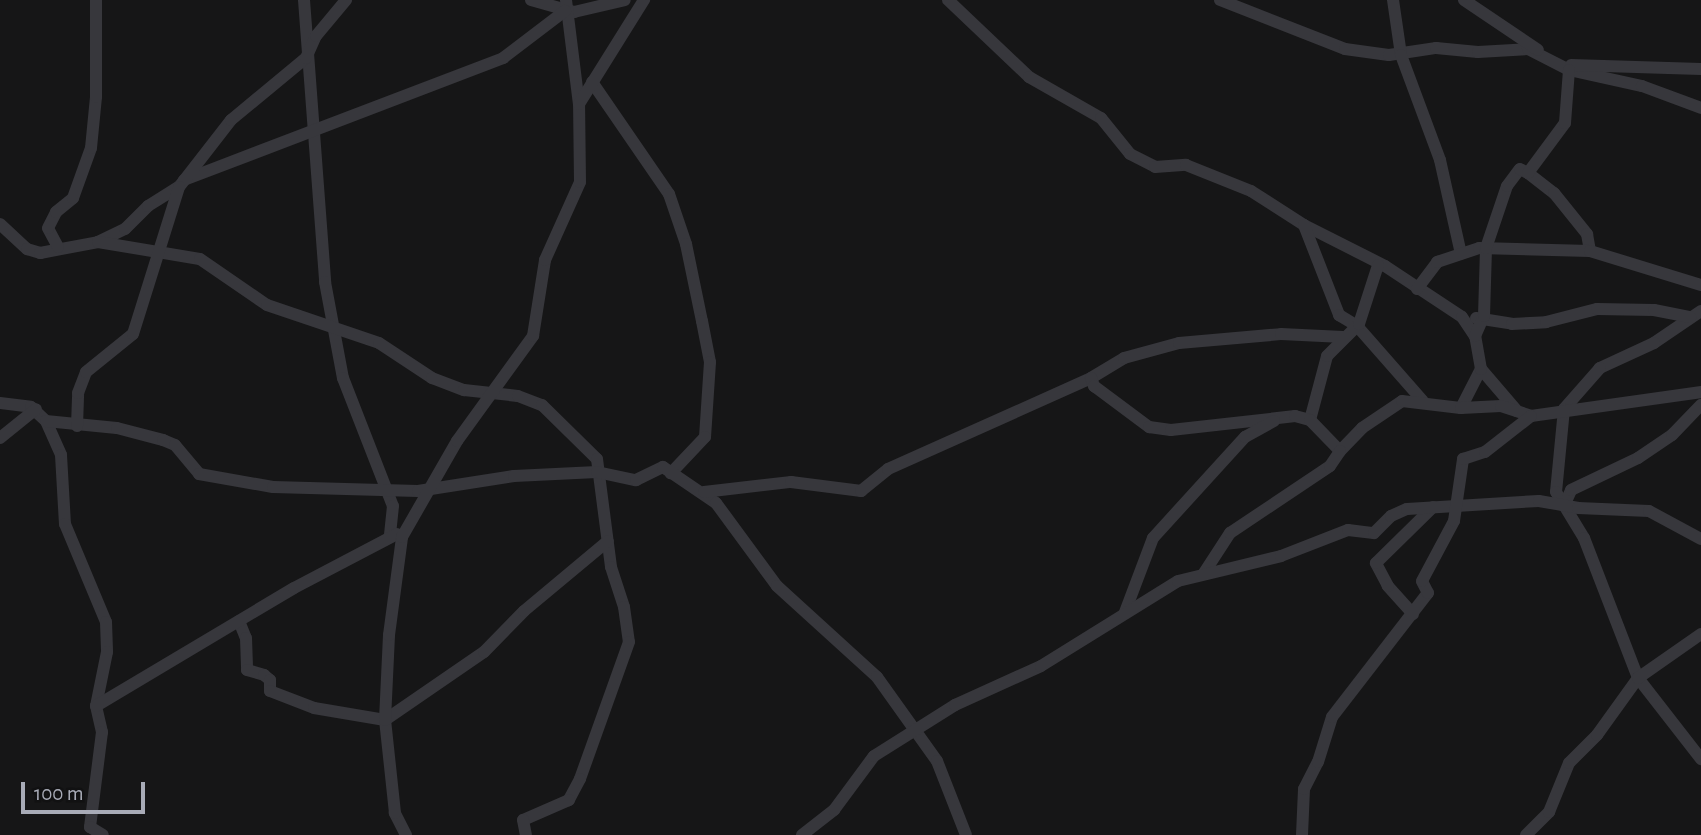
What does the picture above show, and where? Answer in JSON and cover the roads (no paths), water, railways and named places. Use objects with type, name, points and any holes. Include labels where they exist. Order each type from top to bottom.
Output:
[{"type":"street","points":[[58,247],[48,228],[56,212],[73,198],[91,148],[96,97],[96,0]]},
{"type":"street","points":[[304,0],[306,58],[315,132],[323,264],[337,326],[343,378],[393,506],[390,537]]},
{"type":"street","points":[[77,426],[78,393],[86,372],[133,334],[157,251],[182,184],[231,120],[306,58],[316,36],[346,0]]},
{"type":"street","points":[[531,0],[566,7],[625,0]]},
{"type":"street","points":[[579,104],[644,0]]},
{"type":"street","points":[[948,0],[1029,77],[1101,118],[1130,154],[1154,167],[1186,165],[1251,191],[1462,317],[1475,336],[1481,369],[1525,415]]},
{"type":"street","points":[[1220,0],[1328,44],[1401,55],[1436,48],[1528,49],[1564,67],[1643,86],[1701,108]]},
{"type":"street","points":[[1393,0],[1401,55],[1440,160],[1461,254]]},
{"type":"street","points":[[1464,0],[1520,35],[1543,56]]},
{"type":"street","points":[[98,242],[125,229],[148,206],[182,184],[450,75],[503,58],[566,7]]},
{"type":"street","points":[[406,835],[395,813],[385,720],[389,635],[405,529],[432,489],[457,441],[533,335],[545,260],[580,182],[579,104],[566,7]]},
{"type":"street","points":[[1564,67],[1701,69]]},
{"type":"street","points":[[1528,173],[1565,123],[1564,67]]},
{"type":"street","points":[[592,82],[669,194],[686,244],[702,321],[710,362],[705,437],[671,472]]},
{"type":"street","points":[[1475,336],[1484,316],[1486,248],[1507,186],[1520,169],[1554,193],[1587,233],[1590,251]]},
{"type":"street","points":[[0,224],[27,249],[40,253],[58,247],[98,242],[200,259],[267,305],[337,326],[379,343],[432,377],[464,390],[493,392],[542,405],[597,459],[608,541],[624,607],[629,642],[580,779],[569,800],[523,820],[526,835]]},
{"type":"street","points":[[1304,225],[1339,315],[1357,326],[1423,401]]},
{"type":"street","points":[[1417,289],[1437,262],[1486,248],[1590,251],[1701,285]]},
{"type":"street","points":[[1310,420],[1327,356],[1343,337],[1357,326],[1378,265]]},
{"type":"street","points":[[1462,317],[1484,316],[1513,324],[1546,322],[1597,309],[1696,314]]},
{"type":"street","points":[[1696,314],[1654,343],[1600,368],[1564,409],[1556,492],[1576,521],[1605,585],[1612,615],[1639,678],[1701,759]]},
{"type":"street","points":[[704,492],[791,482],[861,491],[898,464],[1091,378],[1124,358],[1179,343],[1281,334],[1343,337]]},
{"type":"street","points":[[1461,408],[1481,369]]},
{"type":"street","points":[[1091,378],[1094,386],[1149,427],[1171,430],[1278,419],[1310,420],[1340,451]]},
{"type":"street","points":[[1204,573],[1230,533],[1330,466],[1340,451],[1390,406],[1423,401],[1461,408],[1501,406],[1525,415],[1701,392]]},
{"type":"street","points":[[0,403],[36,410],[46,421],[61,455],[65,524],[106,622],[107,652],[96,706],[102,732],[90,827],[103,835]]},
{"type":"street","points":[[1564,506],[1571,490],[1638,458],[1672,435],[1701,405]]},
{"type":"street","points":[[0,439],[36,410]]},
{"type":"street","points":[[1302,835],[1304,789],[1318,762],[1332,717],[1428,593],[1422,581],[1459,505],[1464,459],[1485,452],[1525,415]]},
{"type":"street","points":[[1125,612],[1153,538],[1245,437],[1278,419]]},
{"type":"street","points":[[46,421],[117,428],[163,440],[175,445],[191,468],[209,478],[274,486],[432,489],[481,478],[597,472],[636,480],[663,467],[704,492],[777,586],[864,663],[916,731],[950,786],[959,825],[966,835]]},
{"type":"street","points":[[802,835],[834,810],[874,756],[955,705],[1041,666],[1178,581],[1281,556],[1348,530],[1374,533],[1391,516],[1407,509],[1539,501],[1564,506],[1649,511],[1701,539]]},
{"type":"street","points":[[1413,614],[1388,586],[1376,564],[1433,507]]},
{"type":"street","points":[[96,706],[239,621],[405,529]]},
{"type":"street","points":[[239,621],[246,638],[247,670],[270,680],[270,691],[314,708],[385,720],[484,652],[524,611],[608,541]]},
{"type":"street","points":[[1526,835],[1549,812],[1569,763],[1597,734],[1639,678],[1701,634]]}]
